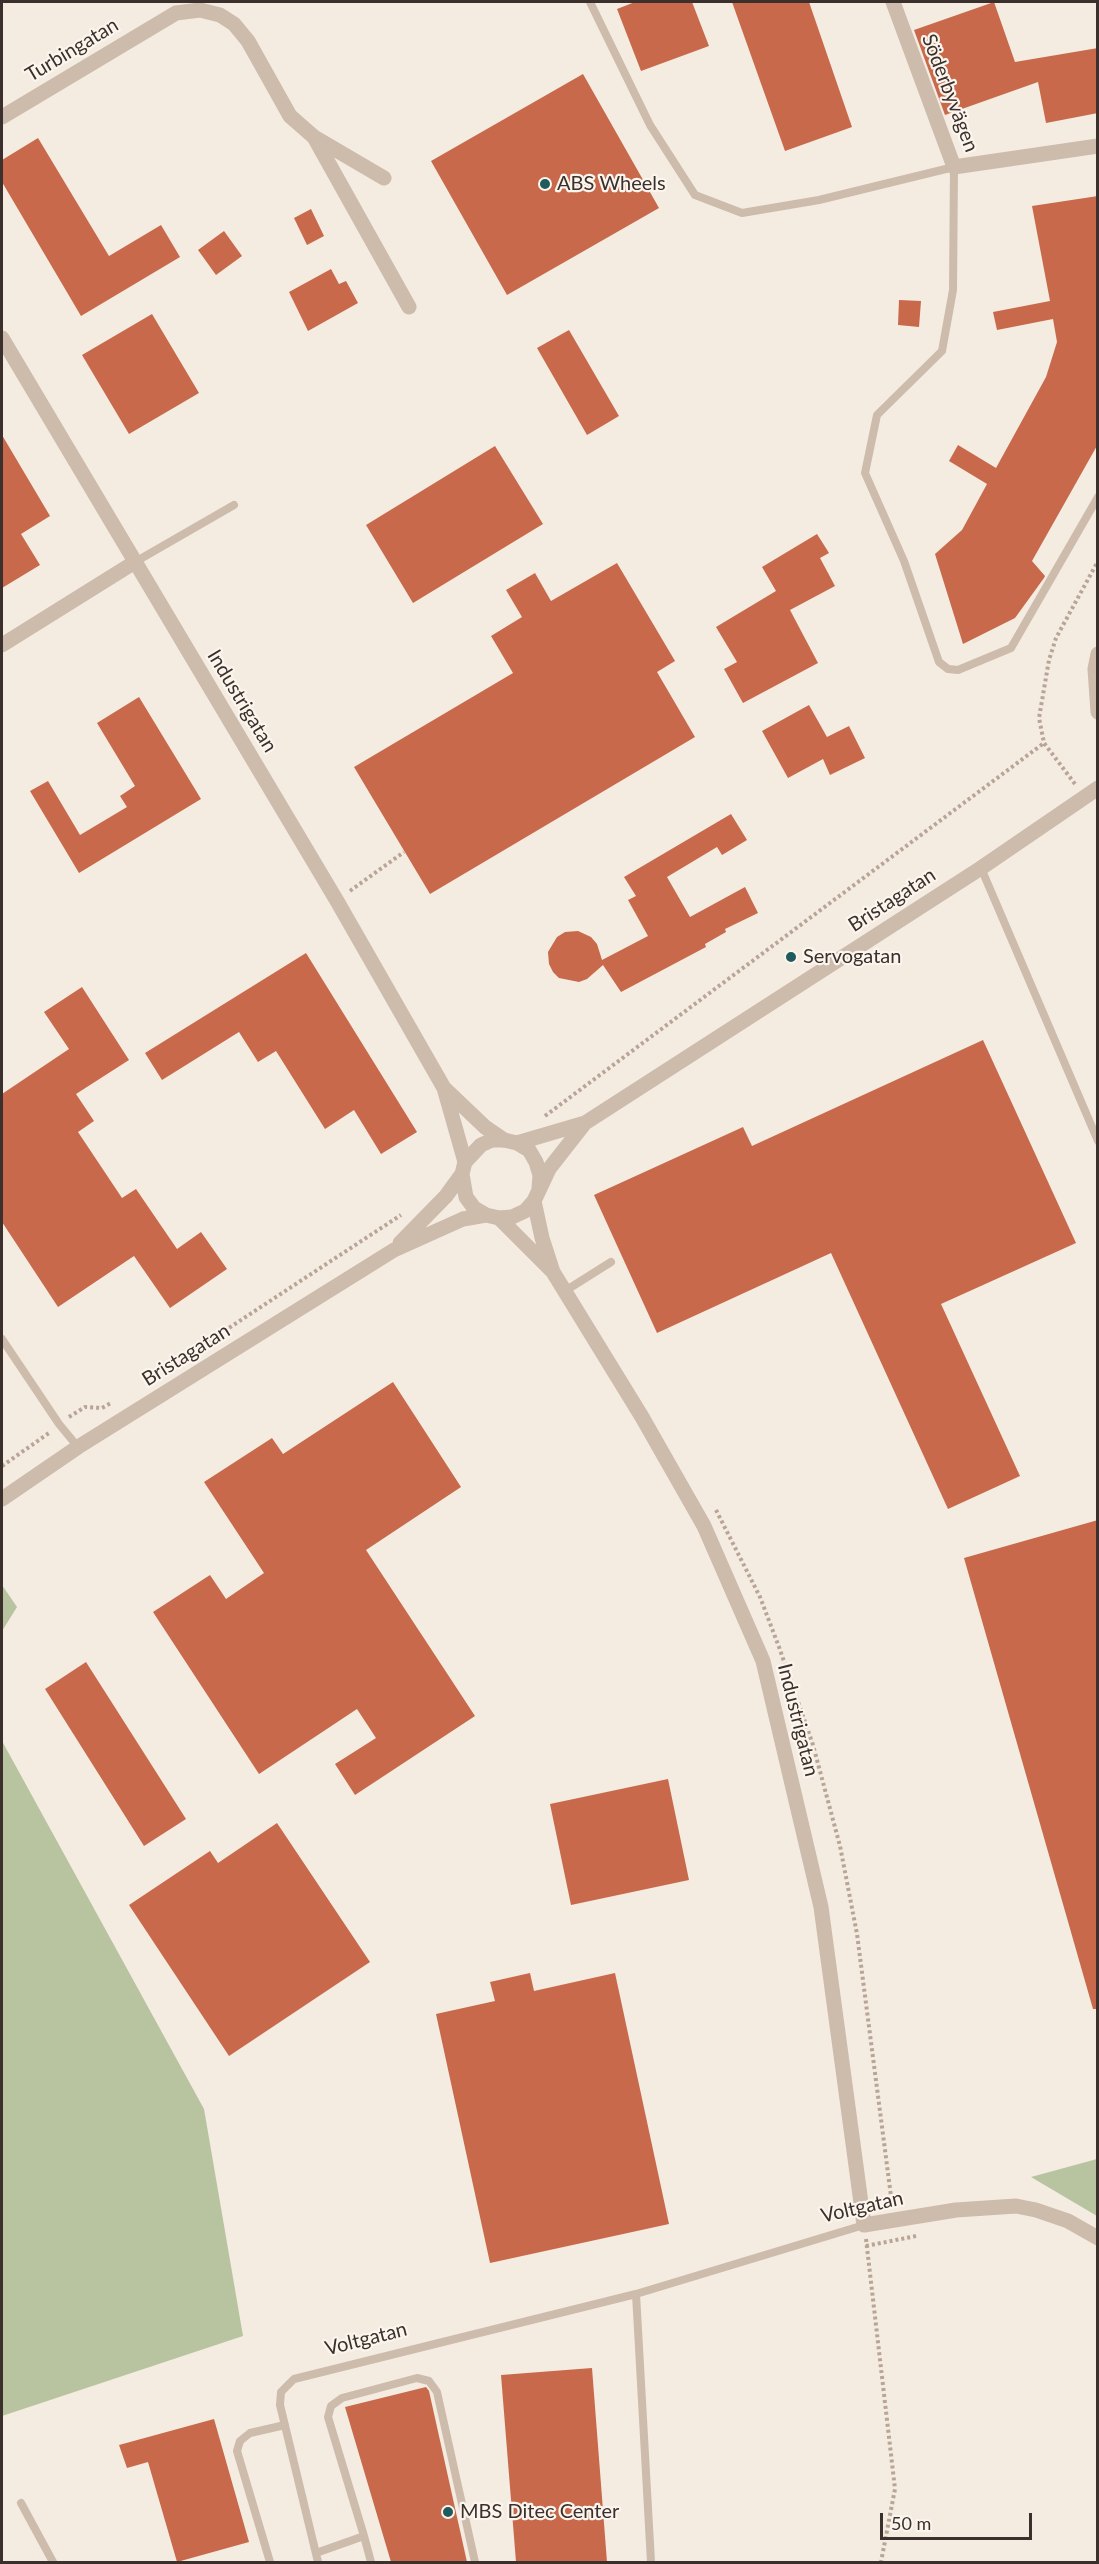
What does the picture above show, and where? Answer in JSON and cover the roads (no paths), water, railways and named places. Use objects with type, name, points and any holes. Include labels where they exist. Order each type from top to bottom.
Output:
[{"type":"street","name":"Söderbyvägen","points":[[893,2],[954,167],[1098,146]]},
{"type":"street","name":"Turbingatan","points":[[2,117],[176,13],[200,10],[220,15],[234,24],[248,41],[290,116],[314,137],[384,178]]},
{"type":"street","name":"Turbingatan","points":[[314,137],[409,307]]},
{"type":"street","name":"Industrigatan","points":[[2,338],[337,901],[444,1088],[463,1168]]},
{"type":"street","points":[[2,645],[135,562]]},
{"type":"street","points":[[1098,654],[1095,669],[1098,712]]},
{"type":"street","name":"Bristagatan","points":[[394,1250],[442,1201],[481,1145],[492,1140],[511,1141],[585,1123],[981,868],[1098,788]]},
{"type":"street","name":"Industrigatan","points":[[444,1088],[485,1127],[511,1141]]},
{"type":"street","name":"Bristagatan","points":[[2,1499],[78,1447],[394,1250],[463,1219],[519,1214],[536,1194],[549,1169],[585,1123]]},
{"type":"street","points":[[511,1141],[529,1150],[536,1162],[540,1175],[536,1194]]},
{"type":"street","points":[[463,1168],[466,1197],[474,1208],[492,1217]]},
{"type":"street","name":"Industrigatan","points":[[536,1194],[542,1238],[553,1272],[642,1417],[704,1526],[763,1661],[821,1907],[864,2225]]},
{"type":"street","name":"Industrigatan","points":[[492,1217],[553,1272]]},
{"type":"street","name":"Voltgatan","points":[[864,2225],[956,2210],[1016,2206],[1068,2221],[1098,2238]]},
{"type":"lane","points":[[590,2],[650,125],[695,195],[742,213],[819,200],[954,167],[953,290],[942,351],[876,415],[865,473],[904,561],[939,662],[948,669],[958,670],[1011,648],[1098,497]]},
{"type":"lane","points":[[135,562],[234,505]]},
{"type":"lane","points":[[981,868],[1098,1141]]},
{"type":"lane","points":[[565,1291],[611,1262]]},
{"type":"lane","points":[[2,1339],[59,1424],[78,1447]]},
{"type":"lane","name":"Voltgatan","points":[[317,2558],[280,2405],[281,2392],[294,2379],[636,2294],[864,2225]]},
{"type":"lane","points":[[636,2294],[651,2562]]},
{"type":"lane","points":[[371,2562],[328,2417],[331,2406],[342,2398],[417,2378],[429,2381],[437,2392],[474,2562]]},
{"type":"lane","points":[[270,2562],[237,2451],[240,2441],[250,2433],[285,2425]]},
{"type":"lane","points":[[21,2503],[53,2562]]},
{"type":"lane","points":[[317,2558],[364,2536]]},
{"type":"place","name":"ABS Wheels","points":[[545,184]]},
{"type":"place","name":"Servogatan","points":[[791,957]]},
{"type":"place","name":"MBS Ditec Center","points":[[448,2512]]}]
